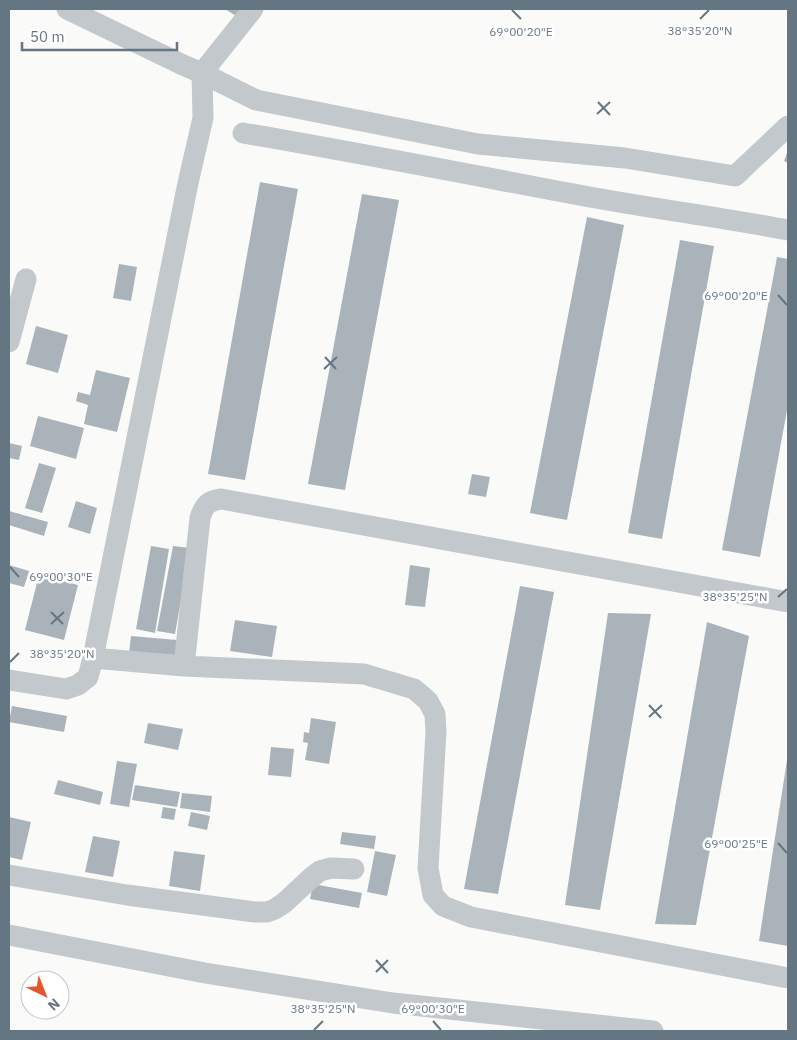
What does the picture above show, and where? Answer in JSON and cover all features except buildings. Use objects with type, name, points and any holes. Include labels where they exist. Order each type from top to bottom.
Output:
[{"type":"street","points":[[67,9],[256,100],[478,144],[625,158],[734,176],[788,126]]},
{"type":"street","points":[[9,680],[66,689],[78,685],[88,677],[188,183],[203,118],[202,73],[253,9]]},
{"type":"street","points":[[243,133],[581,196],[788,230]]},
{"type":"street","points":[[9,342],[26,280]]},
{"type":"street","points":[[184,666],[200,518],[203,508],[212,500],[222,498],[788,602]]},
{"type":"street","points":[[93,658],[184,666],[364,674],[414,689],[428,701],[435,714],[436,732],[428,868],[432,895],[443,906],[471,917],[788,978]]},
{"type":"street","points":[[9,876],[127,895],[267,912],[284,903],[320,870],[331,868],[354,869]]},
{"type":"street","points":[[9,935],[205,973],[394,1003],[653,1031]]}]
